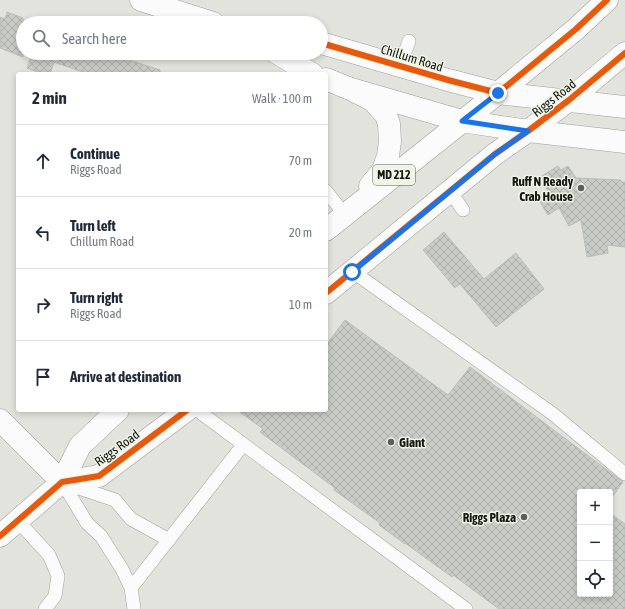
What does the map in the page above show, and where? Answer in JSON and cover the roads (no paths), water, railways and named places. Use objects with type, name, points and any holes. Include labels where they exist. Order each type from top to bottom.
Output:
[{"type":"main road","points":[[141,0],[191,16]]},
{"type":"main road","name":"MD 212","points":[[328,228],[576,29],[606,0]]},
{"type":"main road","name":"Chillum Road","points":[[328,45],[498,93],[569,100],[625,108]]},
{"type":"main road","name":"Riggs Road","points":[[328,291],[495,154],[569,100],[625,53]]},
{"type":"main road","points":[[288,60],[308,72]]},
{"type":"main road","points":[[328,81],[348,88],[462,121],[528,131],[625,142]]},
{"type":"main road","points":[[348,88],[372,100],[386,115],[389,124],[390,141],[388,156],[383,170],[351,210]]},
{"type":"main road","name":"Riggs Road","points":[[0,536],[62,482],[80,446],[116,412]]},
{"type":"main road","name":"Riggs Road","points":[[62,482],[99,476],[184,412]]},
{"type":"main road","points":[[0,420],[62,482]]},
{"type":"lane","points":[[400,66],[409,41]]},
{"type":"lane","points":[[450,191],[463,210]]},
{"type":"lane","points":[[328,193],[351,210]]},
{"type":"lane","points":[[352,272],[553,414],[625,474]]},
{"type":"lane","points":[[200,412],[466,609]]},
{"type":"lane","points":[[131,588],[243,445]]},
{"type":"lane","points":[[62,482],[115,500],[131,519],[169,540]]},
{"type":"lane","points":[[62,482],[87,523],[100,536],[122,569],[131,588],[134,609]]},
{"type":"lane","points":[[18,521],[49,555],[58,576],[55,596],[45,609]]},
{"type":"place","name":"Ruff N Ready Crab House","points":[[581,188]]},
{"type":"place","name":"Giant","points":[[391,442]]},
{"type":"place","name":"Riggs Plaza","points":[[524,517]]}]
